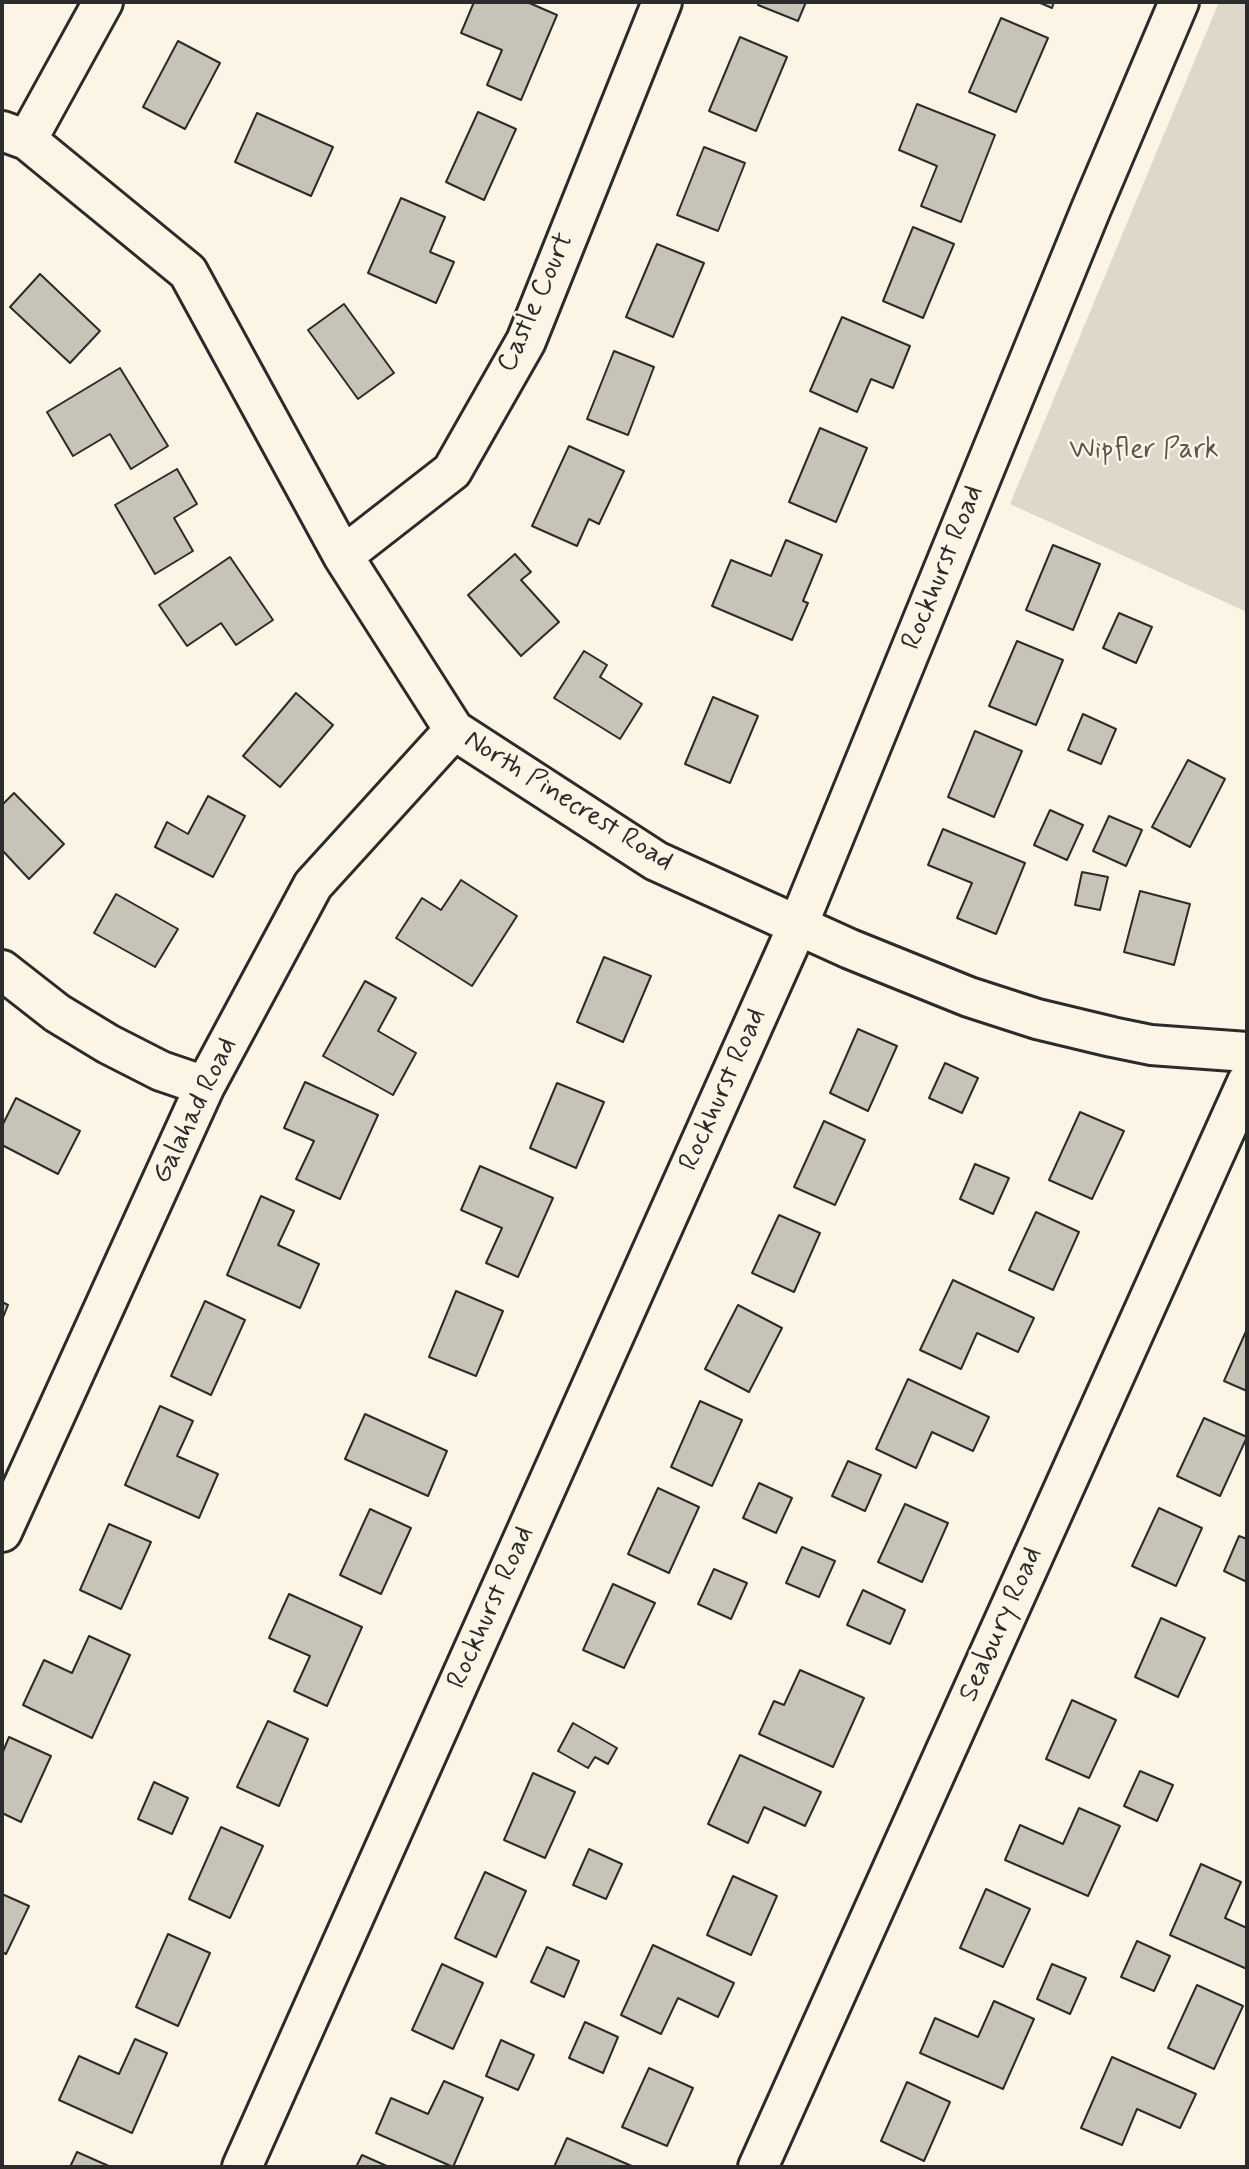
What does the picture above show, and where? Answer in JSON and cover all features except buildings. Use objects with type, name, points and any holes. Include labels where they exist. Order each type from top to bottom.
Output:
[{"type":"street","points":[[14,135],[103,2]]},
{"type":"street","name":"Castle Court","points":[[343,556],[452,471],[526,341],[662,2]]},
{"type":"street","name":"Rockhurst Road","points":[[242,2167],[798,925],[1091,209],[1180,2]]},
{"type":"street","name":"North Pinecrest Road","points":[[14,135],[188,272],[343,556],[454,730],[656,861],[798,925],[969,997],[1037,1019],[1151,1045],[1247,1052]]},
{"type":"street","name":"Galahad Road","points":[[2,1532],[15,1469],[205,1086],[313,885],[454,730]]},
{"type":"street","points":[[2,970],[57,1013],[108,1044],[161,1071],[205,1086]]},
{"type":"street","name":"Seabury Road","points":[[758,2167],[1247,1082]]},
{"type":"green space","name":"Wipfler Park","points":[[1219,2],[1247,2],[1247,612],[1010,504]]}]
